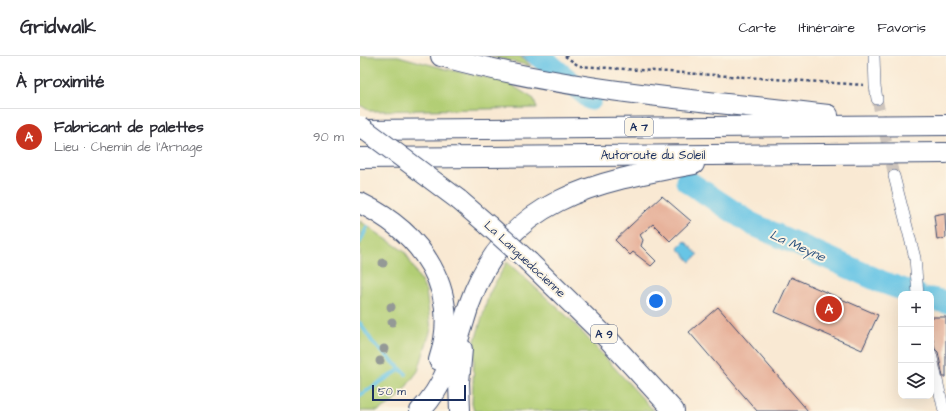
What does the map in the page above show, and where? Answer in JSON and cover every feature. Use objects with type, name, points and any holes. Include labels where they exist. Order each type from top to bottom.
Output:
[{"type":"highway","points":[[441,56],[527,77],[599,88],[680,99],[918,125]]},
{"type":"highway","name":"A 7","points":[[360,130],[946,125]]},
{"type":"highway","name":"La Languedocienne","points":[[360,126],[459,200],[530,262],[603,334],[674,411]]},
{"type":"highway","name":"Autoroute du Soleil","points":[[360,158],[946,153]]},
{"type":"highway","points":[[420,411],[434,394],[445,375],[480,277],[498,248],[515,231],[549,206],[571,194],[603,183],[647,172],[748,154]]},
{"type":"highway","points":[[360,203],[384,216],[415,242],[432,267],[442,290],[445,303],[446,330],[444,346],[439,361],[424,390],[405,411]]},
{"type":"highway","points":[[460,411],[459,382],[465,319]]},
{"type":"street","points":[[874,56],[877,98]]},
{"type":"street","points":[[894,176],[914,252],[918,289]]},
{"type":"street","points":[[933,363],[944,411]]},
{"type":"path","points":[[565,56],[579,66],[875,86]]},
{"type":"green space","points":[[360,56],[398,56],[450,70],[505,81],[534,99],[537,108],[370,111],[360,105]]},
{"type":"green space","points":[[488,56],[519,56],[531,66]]},
{"type":"green space","points":[[360,221],[405,252],[426,291],[431,329],[418,371],[396,400],[378,411],[360,411]]},
{"type":"green space","points":[[507,262],[570,319],[654,411],[474,411],[472,404],[475,341],[489,294]]},
{"type":"water","points":[[521,56],[549,56],[569,73],[537,68]]},
{"type":"water","points":[[685,241],[698,255],[691,262],[678,248]]},
{"type":"building","points":[[662,196],[691,221],[670,241],[653,224],[640,235],[643,240],[641,246],[656,261],[651,266],[633,252],[630,255],[615,240]]},
{"type":"building","points":[[945,213],[946,238],[937,240],[934,215]]},
{"type":"building","points":[[791,277],[878,315],[862,350],[775,312]]},
{"type":"building","points":[[718,307],[808,411],[757,411],[689,332]]},
{"type":"building","points":[[934,317],[946,317],[946,377],[943,377],[938,352],[935,349]]},
{"type":"waterway","name":"La Meyne","points":[[539,56],[591,99]]},
{"type":"waterway","name":"La Meyne","points":[[687,181],[752,224],[882,282],[908,291]]},
{"type":"waterway","points":[[360,242],[367,227]]},
{"type":"waterway","name":"La Meyne","points":[[934,300],[946,302]]},
{"type":"waterway","points":[[360,323],[373,343],[406,374]]},
{"type":"waterway","points":[[360,395],[401,369]]},
{"type":"tunnel","points":[[877,99],[894,176]]},
{"type":"place","name":"Fabricant de palettes","points":[[829,309]]}]
